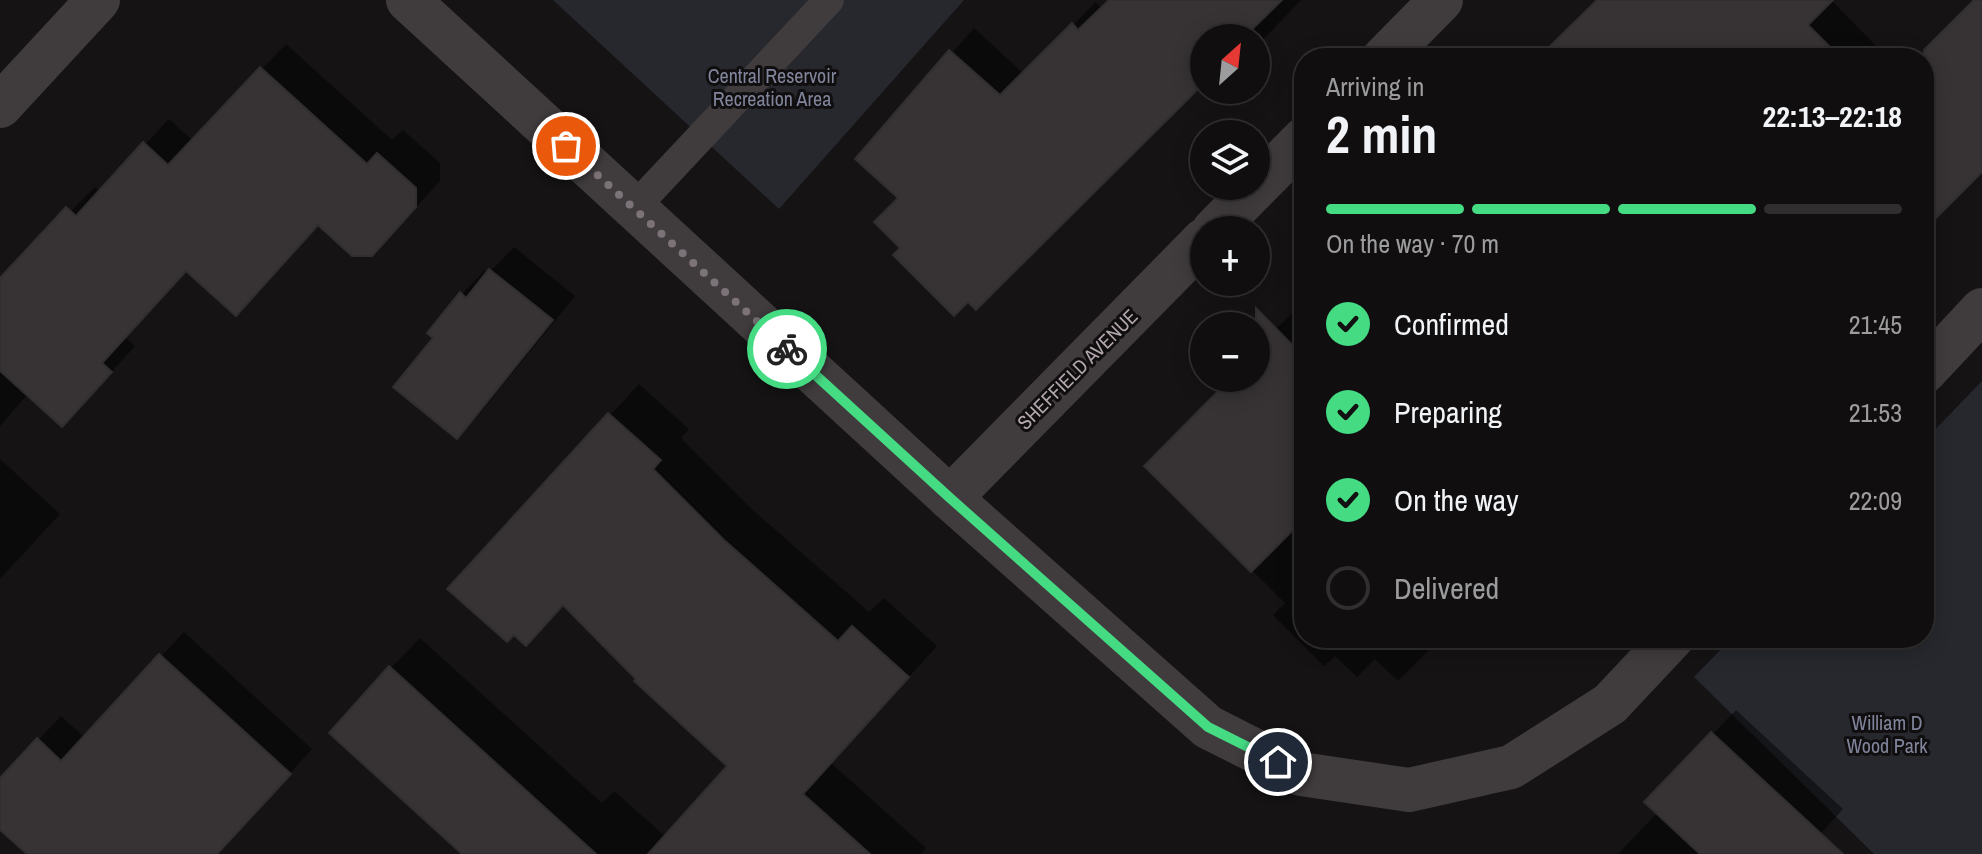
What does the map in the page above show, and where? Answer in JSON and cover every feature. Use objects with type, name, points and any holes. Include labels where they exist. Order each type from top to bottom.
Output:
[{"type":"street","points":[[0,106],[98,0]]},
{"type":"street","points":[[408,0],[950,498],[1208,727],[1301,774],[1409,790],[1511,767],[1610,704],[1663,648]]},
{"type":"street","points":[[1394,48],[1441,0]]},
{"type":"street","points":[[1228,216],[1294,149]]},
{"type":"street","name":"SHEFFIELD AVENUE","points":[[950,498],[1190,254]]},
{"type":"street","points":[[1934,361],[1982,310]]},
{"type":"lane","points":[[634,208],[829,0]]},
{"type":"green space","name":"Central Reservoir Recreation Area","points":[[553,0],[964,0],[779,209]]},
{"type":"green space","name":"William D Wood Park","points":[[1982,381],[1982,854],[1874,854],[1694,677],[1722,648],[1934,648],[1934,431]]},
{"type":"building","points":[[1109,0],[1282,0],[1257,24],[1190,24],[1190,97],[976,310],[968,302],[954,316],[893,255],[900,248],[874,222],[898,198],[855,159],[949,50],[1000,95],[1072,23],[1078,30]]},
{"type":"building","points":[[1597,0],[1833,0],[1808,25],[1831,48],[1548,48]]},
{"type":"building","points":[[1974,0],[1982,0],[1982,172],[1934,220],[1934,48],[1926,48]]},
{"type":"building","points":[[260,67],[367,164],[377,153],[416,188],[416,207],[372,256],[352,256],[318,225],[236,316],[186,271],[102,363],[112,372],[62,427],[0,371],[0,278],[66,207],[76,216],[143,142],[168,165]]},
{"type":"building","points":[[489,269],[553,320],[457,439],[393,387],[433,338],[427,333],[460,292],[466,298]]},
{"type":"building","points":[[1270,322],[1294,347],[1294,529],[1251,572],[1144,466],[1217,392],[1270,392]]},
{"type":"building","points":[[608,413],[661,460],[653,469],[724,540],[838,641],[852,626],[909,677],[803,794],[870,854],[648,854],[727,766],[634,681],[636,679],[563,605],[526,646],[514,635],[507,642],[447,589]]},
{"type":"building","points":[[159,654],[291,774],[217,854],[27,854],[0,830],[0,778],[37,738],[61,761]]},
{"type":"building","points":[[389,666],[596,854],[462,854],[329,733]]},
{"type":"building","points":[[1711,732],[1843,854],[1700,854],[1644,802]]},
{"type":"way so far","points":[[566,146],[787,349]]},
{"type":"route","points":[[787,349],[1208,727],[1278,762]]}]
